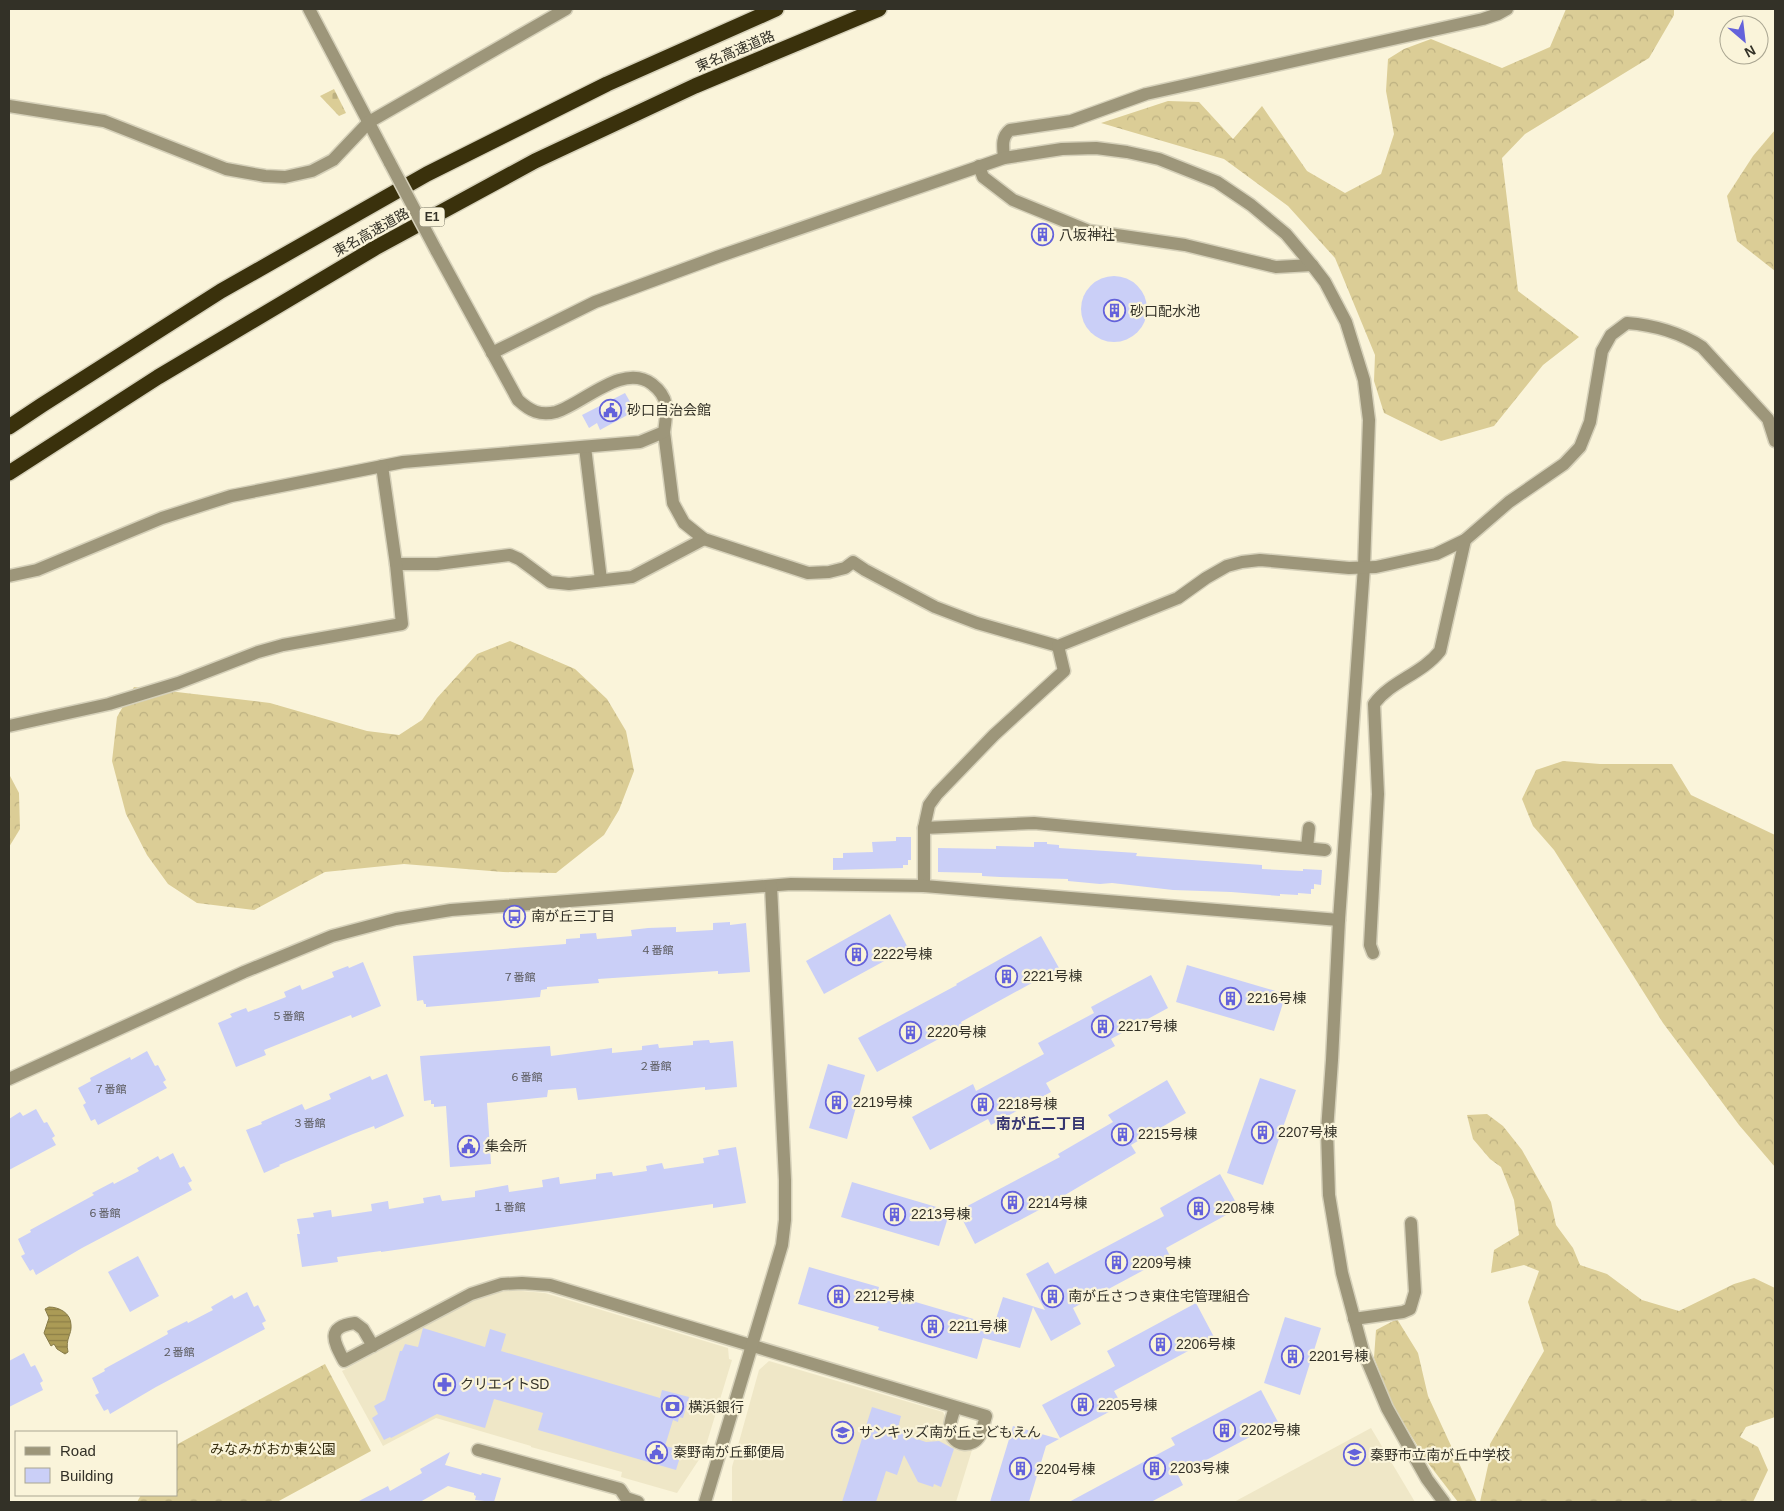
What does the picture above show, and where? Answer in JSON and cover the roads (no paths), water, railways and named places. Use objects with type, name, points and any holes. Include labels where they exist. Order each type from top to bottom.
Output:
[{"type":"highway","name":"東名高速道路","points":[[9,427],[221,291],[427,174],[607,84],[776,9]]},
{"type":"highway","name":"東名高速道路","points":[[9,473],[158,376],[375,248],[535,161],[694,86],[879,9]]},
{"type":"street","points":[[309,9],[390,164],[518,400],[530,410],[541,413],[557,412],[617,380],[631,378],[647,380],[660,390],[667,406],[664,432],[673,503],[684,523],[704,539],[808,573],[829,572],[845,568],[853,562],[936,607],[977,623],[1058,646],[1178,598],[1227,566],[1242,562],[1260,560],[1349,568],[1376,567],[1436,554],[1465,540],[1509,502],[1564,464],[1580,447],[1590,422],[1602,350],[1611,335],[1627,323],[1643,324],[1689,338],[1702,347],[1768,419],[1775,441]]},
{"type":"street","points":[[9,106],[104,121],[226,169],[265,176],[285,177],[312,171],[333,160],[369,122],[566,9]]},
{"type":"street","points":[[1004,158],[1003,139],[1010,130],[1071,121],[1146,94],[1483,20],[1506,9]]},
{"type":"street","points":[[492,353],[595,302],[717,257],[1004,158],[1062,149],[1096,148],[1159,159],[1218,182],[1252,206],[1286,234],[1325,282],[1346,322],[1364,380],[1369,420],[1364,567],[1339,920],[1327,1131],[1327,1167],[1336,1242],[1342,1273],[1363,1351],[1387,1408],[1427,1479],[1444,1502]]},
{"type":"street","points":[[979,166],[983,178],[1013,200],[1089,231],[1185,245],[1276,267],[1312,266]]},
{"type":"street","points":[[9,576],[37,570],[162,518],[231,496],[403,462],[640,442],[664,432]]},
{"type":"street","points":[[586,447],[601,580]]},
{"type":"street","points":[[9,726],[109,704],[178,683],[258,652],[283,645],[402,624],[396,564],[382,466]]},
{"type":"street","points":[[396,564],[436,564],[510,555],[520,559],[550,582],[569,584],[632,577],[704,539]]},
{"type":"street","points":[[1373,953],[1370,945],[1378,794],[1374,704],[1382,693],[1432,662],[1440,651],[1465,540]]},
{"type":"street","points":[[924,886],[924,828],[929,805],[937,794],[994,735],[1064,671],[1058,646]]},
{"type":"street","points":[[1354,704],[1374,704]]},
{"type":"street","points":[[924,828],[1034,823],[1324,850]]},
{"type":"street","points":[[1307,848],[1308,828]]},
{"type":"street","points":[[9,1079],[253,968],[332,936],[396,919],[451,910],[799,884],[924,886],[1339,920]]},
{"type":"street","points":[[705,1502],[782,1245],[785,1220],[785,1180],[771,886]]},
{"type":"street","points":[[1354,1319],[1403,1312],[1410,1308],[1415,1292],[1411,1223]]},
{"type":"street","points":[[373,1346],[471,1294],[502,1284],[550,1285],[955,1407]]},
{"type":"street","points":[[478,1450],[620,1489],[626,1498],[638,1502]]},
{"type":"place","name":"八坂神社","points":[[1043,235]]},
{"type":"place","name":"砂口配水池","points":[[1114,311]]},
{"type":"place","name":"砂口自治会館","points":[[611,410]]},
{"type":"place","name":"南が丘三丁目","points":[[515,916]]},
{"type":"place","name":"2222号棟","points":[[857,954]]},
{"type":"place","name":"2221号棟","points":[[1007,976]]},
{"type":"place","name":"2216号棟","points":[[1231,998]]},
{"type":"place","name":"2217号棟","points":[[1102,1026]]},
{"type":"place","name":"2220号棟","points":[[911,1032]]},
{"type":"place","name":"2219号棟","points":[[837,1102]]},
{"type":"place","name":"2218号棟","points":[[982,1104]]},
{"type":"place","name":"2207号棟","points":[[1262,1132]]},
{"type":"place","name":"2215号棟","points":[[1122,1134]]},
{"type":"place","name":"集会所","points":[[469,1146]]},
{"type":"place","name":"2214号棟","points":[[1012,1203]]},
{"type":"place","name":"2208号棟","points":[[1199,1208]]},
{"type":"place","name":"2213号棟","points":[[895,1214]]},
{"type":"place","name":"2209号棟","points":[[1116,1263]]},
{"type":"place","name":"2212号棟","points":[[839,1296]]},
{"type":"place","name":"南が丘さつき東住宅管理組合","points":[[1052,1296]]},
{"type":"place","name":"2211号棟","points":[[933,1326]]},
{"type":"place","name":"2206号棟","points":[[1160,1344]]},
{"type":"place","name":"2201号棟","points":[[1293,1356]]},
{"type":"place","name":"クリエイトSD","points":[[444,1384]]},
{"type":"place","name":"2205号棟","points":[[1082,1405]]},
{"type":"place","name":"横浜銀行","points":[[672,1407]]},
{"type":"place","name":"2202号棟","points":[[1225,1430]]},
{"type":"place","name":"サンキッズ南が丘こどもえん","points":[[843,1432]]},
{"type":"place","name":"秦野南が丘郵便局","points":[[657,1452]]},
{"type":"place","name":"秦野市立南が丘中学校","points":[[1354,1455]]},
{"type":"place","name":"2203号棟","points":[[1154,1468]]},
{"type":"place","name":"2204号棟","points":[[1020,1469]]},
{"type":"district","name":"南が丘二丁目","points":[[1041,1123]]},
{"type":"park label","name":"みなみがおか東公園","points":[[273,1449]]}]
